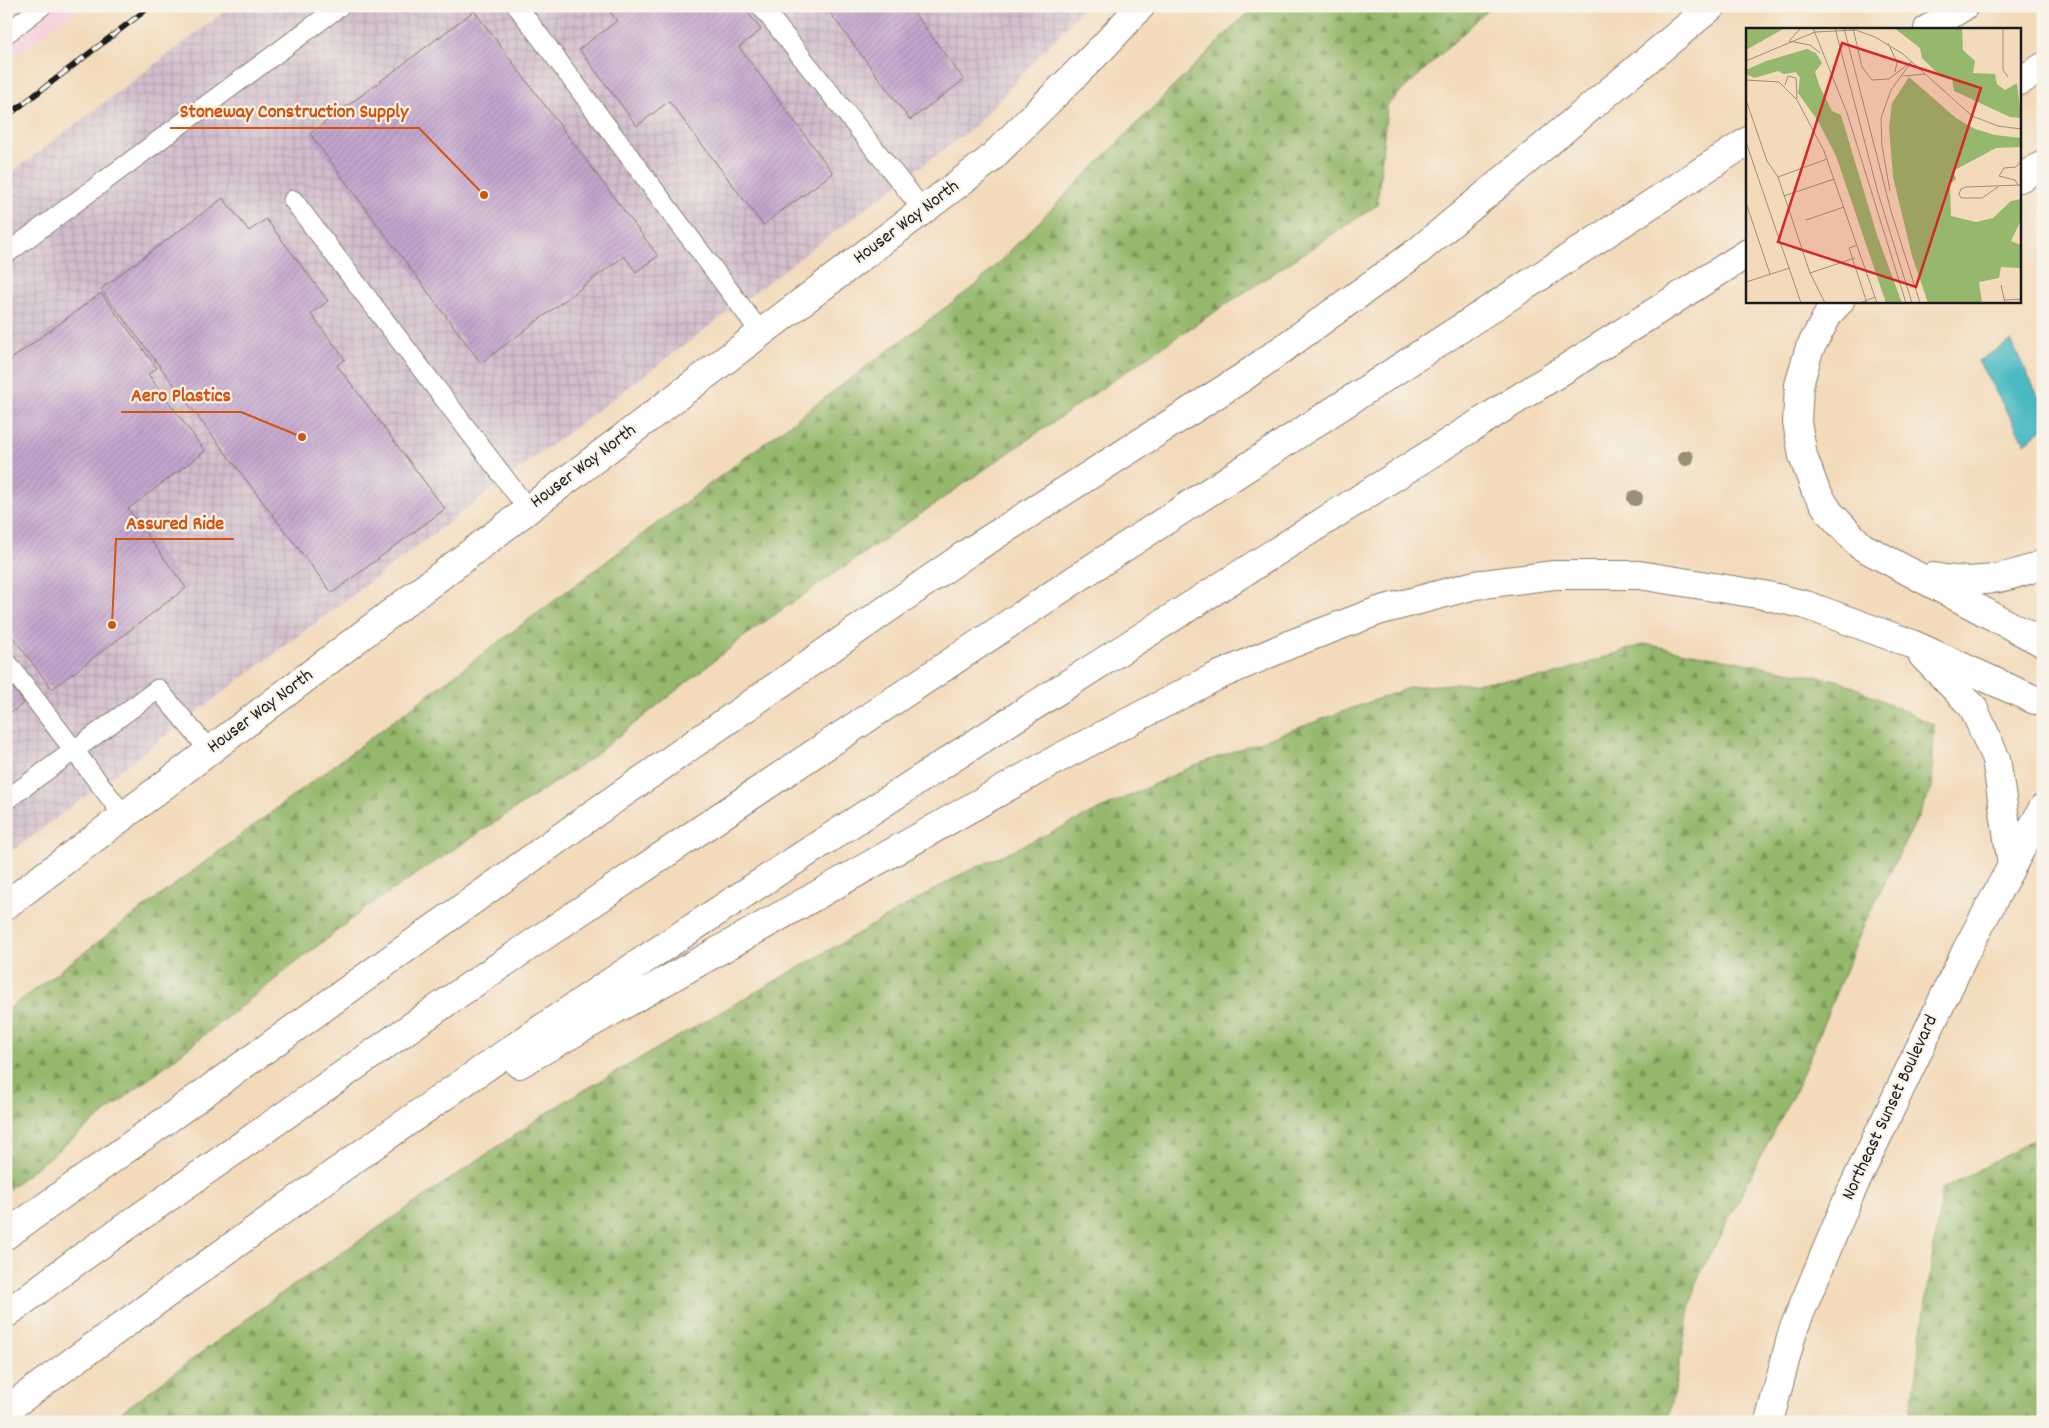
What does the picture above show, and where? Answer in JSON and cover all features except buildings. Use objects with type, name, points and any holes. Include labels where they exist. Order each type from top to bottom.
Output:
[{"type":"main road","name":"Houser Way North","points":[[6,905],[988,161],[1104,46],[1140,6]]},
{"type":"main road","points":[[6,1236],[596,812],[946,568],[1116,456],[1242,378],[1417,252],[1712,6]]},
{"type":"main road","points":[[1930,28],[1964,6]]},
{"type":"main road","points":[[6,1314],[77,1261],[452,998],[761,789],[1097,565],[1746,142]]},
{"type":"main road","points":[[2022,177],[2043,165]]},
{"type":"main road","points":[[6,1410],[363,1152],[638,963],[937,767],[1746,254]]},
{"type":"main road","points":[[1839,302],[1830,313],[1809,350],[1799,385],[1798,422],[1803,456],[1815,489],[1829,512],[1861,546],[2043,643]]},
{"type":"main road","points":[[1912,573],[1959,583],[1999,580],[2043,564]]},
{"type":"main road","points":[[363,1152],[1057,760],[1213,678],[1291,644],[1378,611],[1474,585],[1554,575],[1639,575],[1764,595],[1806,605],[1912,644],[2034,700],[2043,700]]},
{"type":"main road","points":[[1912,644],[1973,707],[1996,759],[2012,865]]},
{"type":"main road","name":"Northeast Sunset Boulevard","points":[[1769,1422],[1793,1330],[1850,1194],[1967,949],[2043,808]]},
{"type":"lane","points":[[6,34],[42,6]]},
{"type":"lane","points":[[6,254],[340,6]]},
{"type":"lane","points":[[517,6],[761,333]]},
{"type":"lane","points":[[761,6],[923,210]]},
{"type":"lane","points":[[293,200],[528,510]]},
{"type":"lane","points":[[6,661],[124,816]]},
{"type":"lane","points":[[6,800],[158,689],[210,751]]},
{"type":"shaded area","points":[[6,6],[81,6],[6,63]]},
{"type":"shaded area","points":[[232,6],[1085,6],[975,126],[6,856],[6,177]]},
{"type":"green space","points":[[1254,6],[1492,6],[1387,105],[1377,205],[1160,348],[754,629],[587,761],[367,907],[6,1191],[6,1011],[977,284]]},
{"type":"green space","points":[[1644,644],[1841,681],[1934,725],[1932,789],[1865,922],[1798,1085],[1695,1284],[1668,1422],[108,1422],[275,1298],[562,1103],[960,875],[1193,766],[1411,687],[1547,677]]},
{"type":"green space","points":[[2043,1134],[2043,1422],[1909,1422],[1942,1190]]},
{"type":"water","points":[[2011,341],[2043,406],[2043,428],[2025,443],[1978,361]]},
{"type":"railway","points":[[6,117],[151,6]]},
{"type":"place","name":"Stoneway Construction Supply","points":[[484,195]]},
{"type":"place","name":"Aero Plastics","points":[[302,437]]},
{"type":"place","name":"Assured Ride","points":[[112,625]]}]
